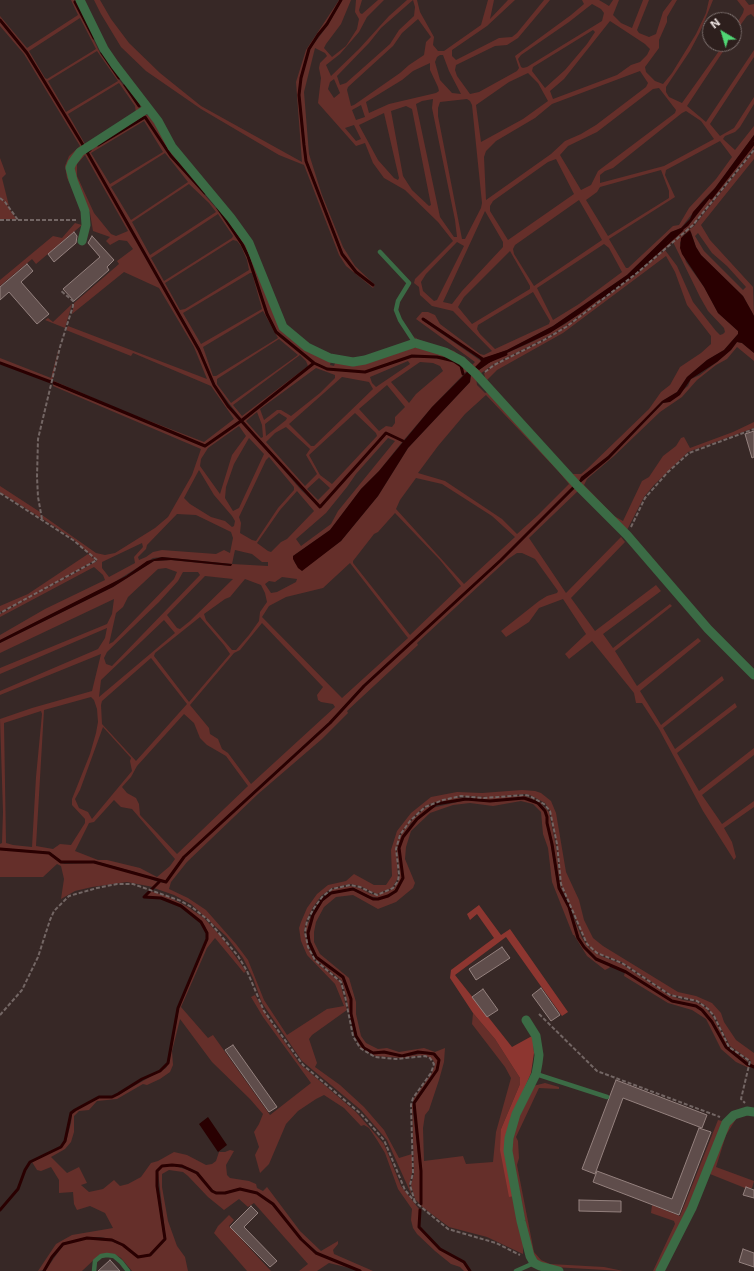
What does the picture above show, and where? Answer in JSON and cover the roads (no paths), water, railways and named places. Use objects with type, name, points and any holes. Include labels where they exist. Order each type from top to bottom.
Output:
[{"type":"street","points":[[80,0],[104,49],[148,108],[172,147],[231,218],[249,243],[283,327],[307,346],[330,358],[354,362],[377,357],[403,346],[415,344],[445,352],[453,356],[479,378],[576,484],[627,535],[708,629],[754,675]]},
{"type":"street","points":[[82,241],[86,220],[85,211],[71,174],[72,163],[80,152],[148,108]]},
{"type":"street","points":[[526,1020],[536,1036],[539,1055],[536,1074],[516,1114],[509,1138],[508,1151],[521,1221],[530,1256],[534,1262],[548,1269],[559,1271]]},
{"type":"street","points":[[660,1271],[692,1208],[729,1119],[740,1113],[754,1112]]},
{"type":"lane","points":[[380,252],[409,283],[398,301],[396,310],[400,320],[415,344]]},
{"type":"lane","points":[[536,1074],[607,1097]]},
{"type":"lane","points":[[94,1271],[95,1261],[101,1256],[107,1255],[114,1256],[128,1271]]},
{"type":"lane","points":[[516,1271],[534,1262]]},
{"type":"waterway","points":[[341,0],[327,24],[309,49],[301,78],[299,95],[304,145],[306,161],[342,254],[356,272],[373,285]]},
{"type":"waterway","points":[[75,2],[94,38]]},
{"type":"waterway","points":[[0,20],[27,53],[83,145]]},
{"type":"waterway","points":[[102,53],[119,78]]},
{"type":"waterway","points":[[125,85],[139,106]]},
{"type":"waterway","points":[[98,145],[145,117],[171,156],[205,193]]},
{"type":"waterway","points":[[711,198],[754,143]]},
{"type":"waterway","points":[[90,150],[87,152],[199,350],[214,385],[228,406],[320,507],[386,433],[403,441]]},
{"type":"waterway","points":[[218,208],[242,244],[248,256],[267,314],[276,332],[314,363]]},
{"type":"waterway","points":[[600,298],[631,276],[682,230]]},
{"type":"waterway","points":[[423,319],[484,360]]},
{"type":"waterway","points":[[489,361],[506,354]]},
{"type":"waterway","points":[[54,383],[205,446],[241,421],[314,363],[327,369],[365,372],[412,356],[437,357],[454,361],[461,366],[463,374]]},
{"type":"waterway","points":[[0,363],[51,382]]},
{"type":"waterway","points":[[0,849],[49,853],[61,862],[94,862],[166,882],[184,857],[330,723],[364,686],[501,560],[574,487]]},
{"type":"waterway","points":[[421,1204],[421,1171],[414,1103],[437,1070],[439,1060],[434,1054],[418,1052],[402,1056],[384,1052],[373,1053],[364,1048],[356,1036],[351,1014],[351,999],[343,977],[316,957],[309,942],[308,933],[313,915],[322,900],[331,893],[353,889],[373,899],[378,899],[388,896],[396,891],[403,878],[399,848],[403,837],[417,819],[436,804],[466,799],[490,801],[524,798],[538,803],[545,811],[547,817],[559,888],[569,907],[578,938],[584,947],[596,959],[626,972],[672,1001],[696,1006],[702,1010],[712,1022],[726,1047],[747,1064],[754,1067]]},
{"type":"waterway","points":[[0,1210],[18,1189],[25,1170],[30,1162],[61,1147],[65,1141],[71,1113],[99,1097],[112,1097],[118,1094],[142,1079],[160,1071],[168,1063],[178,1008],[207,939],[207,933],[201,922],[181,906],[161,898],[144,897],[159,882]]},
{"type":"waterway","points":[[44,1271],[52,1257],[63,1244],[87,1238],[112,1240],[123,1245],[138,1257],[150,1255],[165,1239],[157,1186],[157,1171],[162,1166],[172,1165],[182,1166],[197,1173],[212,1191],[216,1193],[225,1193],[240,1189],[257,1193],[273,1204],[301,1239],[316,1253],[360,1271]]},
{"type":"waterway","points":[[420,1210],[419,1227],[440,1249],[464,1262],[470,1271]]}]
